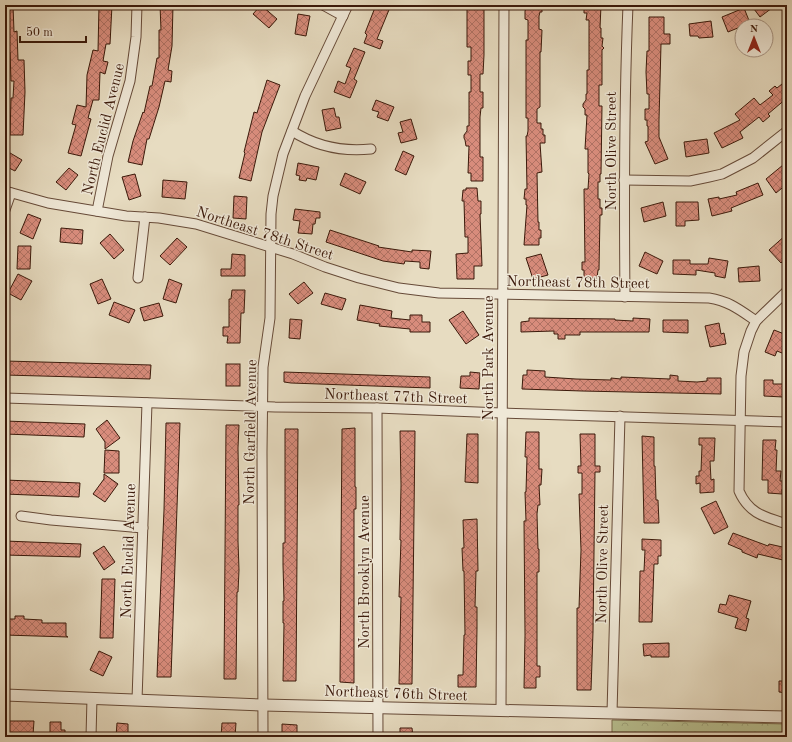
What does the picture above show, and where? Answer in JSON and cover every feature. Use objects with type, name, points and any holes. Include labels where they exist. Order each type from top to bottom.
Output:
[{"type":"street","name":"North Euclid Avenue","points":[[97,211],[108,156],[125,103],[130,81],[136,37],[137,5]]},
{"type":"street","points":[[323,5],[343,16]]},
{"type":"street","name":"North Garfield Avenue","points":[[264,737],[263,367],[270,318],[271,214],[276,179],[283,154],[305,96],[348,5]]},
{"type":"street","name":"North Park Avenue","points":[[502,711],[504,5]]},
{"type":"street","name":"North Olive Street","points":[[625,296],[624,180],[628,5]]},
{"type":"street","points":[[292,131],[316,144],[329,148],[341,150],[371,149]]},
{"type":"street","points":[[624,180],[690,181],[709,178],[722,174],[754,158],[787,131]]},
{"type":"street","name":"Northeast 78th Street","points":[[5,210],[8,192],[48,203],[126,216],[145,216],[196,224],[271,247],[359,278],[399,288],[439,293],[715,299],[732,305],[756,321]]},
{"type":"street","points":[[138,278],[145,216]]},
{"type":"street","points":[[787,291],[756,321],[751,331],[742,362],[739,491],[743,500],[761,516],[787,524]]},
{"type":"street","name":"Northeast 77th Street","points":[[5,398],[263,407],[377,408],[787,422]]},
{"type":"street","name":"North Euclid Avenue","points":[[137,700],[147,403]]},
{"type":"street","name":"North Brooklyn Avenue","points":[[377,408],[378,737]]},
{"type":"street","name":"North Olive Street","points":[[612,713],[620,416]]},
{"type":"street","points":[[21,516],[143,528]]},
{"type":"street","name":"Northeast 76th Street","points":[[5,695],[263,705],[787,717]]},
{"type":"street","points":[[92,698],[92,737]]},
{"type":"green space","points":[[612,720],[787,724],[787,737],[612,737]]},
{"type":"building","points":[[5,5],[13,5],[14,32],[17,31],[18,60],[24,60],[25,92],[23,135],[10,135],[11,98],[13,98],[14,81],[11,81],[10,52],[6,52]]},
{"type":"building","points":[[99,5],[112,5],[110,44],[106,44],[103,61],[108,62],[105,74],[100,72],[99,100],[93,100],[88,118],[91,119],[81,156],[68,153],[76,125],[72,124],[77,105],[86,107],[87,75],[93,50],[98,51]]},
{"type":"building","points":[[160,5],[173,5],[172,46],[168,70],[172,71],[171,82],[165,81],[159,107],[149,139],[147,139],[142,165],[128,162],[133,141],[143,112],[144,113],[150,86],[152,86],[157,58],[159,58],[159,30],[161,30]]},
{"type":"building","points":[[261,5],[277,19],[269,28],[253,14]]},
{"type":"building","points":[[376,5],[391,5],[377,39],[383,41],[380,49],[364,43],[367,35],[365,33]]},
{"type":"building","points":[[467,5],[484,5],[483,74],[480,74],[480,92],[483,92],[483,108],[481,108],[480,117],[480,157],[483,157],[483,181],[471,181],[471,173],[468,173],[469,146],[466,146],[464,138],[467,131],[467,126],[469,126],[469,92],[471,92],[471,75],[468,75],[468,61],[471,61],[471,47],[467,47]]},
{"type":"building","points":[[527,5],[542,5],[542,12],[540,12],[539,16],[539,29],[542,30],[540,52],[540,107],[537,109],[537,123],[541,123],[543,135],[545,135],[545,143],[540,143],[542,172],[537,173],[538,222],[539,230],[541,230],[539,245],[524,245],[527,205],[526,199],[524,199],[525,189],[527,189],[526,136],[528,131],[528,118],[526,118],[526,40],[528,40],[528,20],[525,19]]},
{"type":"building","points":[[584,5],[601,5],[600,28],[601,38],[603,38],[602,46],[604,48],[602,50],[602,85],[599,85],[599,106],[602,106],[601,174],[600,182],[598,182],[598,199],[600,199],[602,215],[600,215],[599,270],[597,278],[584,278],[584,270],[582,270],[582,262],[585,262],[584,189],[588,189],[589,174],[588,149],[585,149],[587,115],[585,115],[583,104],[586,100],[587,70],[589,70],[589,20],[586,20],[587,13],[584,13]]},
{"type":"building","points":[[751,5],[776,5],[760,17]]},
{"type":"building","points":[[744,8],[748,18],[734,18],[734,30],[728,32],[722,17]]},
{"type":"building","points":[[298,14],[310,16],[306,36],[295,34]]},
{"type":"building","points":[[649,17],[664,17],[664,34],[670,34],[670,44],[661,44],[659,120],[659,137],[668,159],[655,164],[645,142],[648,141],[648,126],[647,120],[645,120],[645,109],[649,109],[649,94],[647,94],[646,72],[647,51],[649,51]]},
{"type":"building","points":[[711,21],[713,37],[699,38],[698,36],[690,36],[689,24]]},
{"type":"building","points":[[354,48],[365,52],[354,79],[357,81],[350,98],[334,92],[338,81],[345,84],[351,68],[346,66]]},
{"type":"building","points":[[267,80],[280,85],[262,132],[251,181],[239,178],[254,112],[257,113]]},
{"type":"building","points":[[782,84],[787,89],[787,98],[768,114],[770,116],[763,122],[759,117],[740,132],[743,138],[722,148],[714,133],[740,120],[735,114],[754,98],[760,105],[773,95],[769,91],[775,86],[777,88]]},
{"type":"building","points":[[376,100],[394,107],[388,121],[377,117],[379,112],[372,110]]},
{"type":"building","points":[[334,108],[336,117],[339,117],[341,128],[326,131],[322,110]]},
{"type":"building","points":[[411,119],[417,139],[401,143],[398,133],[403,132],[400,122]]},
{"type":"building","points":[[707,139],[709,153],[686,157],[684,142]]},
{"type":"building","points":[[5,150],[22,160],[15,171],[5,166]]},
{"type":"building","points":[[403,151],[414,156],[406,175],[395,170]]},
{"type":"building","points":[[298,163],[319,167],[316,180],[307,178],[306,181],[299,180],[300,176],[296,175]]},
{"type":"building","points":[[783,165],[787,170],[787,184],[776,193],[766,179]]},
{"type":"building","points":[[69,168],[78,175],[66,190],[56,182]]},
{"type":"building","points":[[345,173],[366,182],[360,194],[340,185]]},
{"type":"building","points":[[135,174],[141,196],[129,200],[122,177]]},
{"type":"building","points":[[163,180],[187,182],[185,199],[162,197]]},
{"type":"building","points":[[758,183],[763,195],[731,208],[732,211],[712,216],[708,199],[719,197],[719,199],[737,195],[736,192]]},
{"type":"building","points":[[466,188],[477,188],[478,201],[481,201],[482,266],[474,266],[474,279],[457,279],[456,254],[468,253],[468,237],[465,237],[464,201],[462,201],[463,190],[466,190]]},
{"type":"building","points":[[234,196],[247,197],[246,219],[233,218]]},
{"type":"building","points":[[663,202],[666,216],[644,222],[641,208]]},
{"type":"building","points":[[676,202],[698,202],[699,220],[685,221],[685,226],[676,226]]},
{"type":"building","points":[[295,209],[320,212],[320,218],[316,218],[315,224],[313,224],[312,234],[298,233],[300,221],[293,220]]},
{"type":"building","points":[[28,214],[41,219],[33,239],[20,233]]},
{"type":"building","points":[[61,228],[83,230],[82,244],[60,242]]},
{"type":"building","points":[[330,230],[379,246],[378,247],[412,252],[412,250],[431,251],[429,269],[420,268],[420,262],[405,261],[404,264],[383,261],[326,242]]},
{"type":"building","points":[[110,234],[124,250],[114,259],[100,243]]},
{"type":"building","points":[[787,234],[787,257],[781,263],[769,250]]},
{"type":"building","points":[[177,238],[187,247],[170,265],[160,256]]},
{"type":"building","points":[[18,246],[31,246],[30,269],[17,269]]},
{"type":"building","points":[[645,252],[663,261],[657,274],[639,266]]},
{"type":"building","points":[[232,254],[245,255],[245,276],[221,276],[221,269],[231,269]]},
{"type":"building","points":[[541,254],[548,275],[533,279],[526,258]]},
{"type":"building","points":[[709,258],[728,261],[725,278],[715,276],[715,273],[696,270],[696,275],[673,274],[673,260],[690,260],[690,264],[708,264]]},
{"type":"building","points":[[759,266],[760,281],[739,282],[738,268]]},
{"type":"building","points":[[18,274],[32,281],[21,300],[8,293]]},
{"type":"building","points":[[102,279],[111,299],[98,304],[90,284]]},
{"type":"building","points":[[169,279],[182,284],[176,303],[163,299]]},
{"type":"building","points":[[304,282],[313,293],[298,304],[289,294]]},
{"type":"building","points":[[232,290],[245,290],[244,313],[241,313],[240,343],[227,343],[228,336],[223,336],[223,327],[229,327],[229,299],[231,299]]},
{"type":"building","points":[[325,293],[346,299],[342,310],[321,304]]},
{"type":"building","points":[[114,302],[135,310],[129,323],[109,315]]},
{"type":"building","points":[[159,303],[163,316],[144,321],[140,308]]},
{"type":"building","points":[[360,305],[392,311],[391,318],[410,320],[410,315],[422,315],[422,322],[430,322],[430,332],[410,332],[410,329],[379,326],[380,324],[357,320]]},
{"type":"building","points":[[463,311],[479,335],[466,344],[449,320]]},
{"type":"building","points":[[529,318],[615,319],[633,321],[633,318],[650,319],[649,332],[580,332],[580,335],[565,335],[565,339],[558,339],[558,334],[554,334],[554,331],[521,332],[521,322],[529,321]]},
{"type":"building","points":[[290,319],[302,320],[300,339],[289,338]]},
{"type":"building","points":[[663,320],[688,320],[688,333],[663,332]]},
{"type":"building","points":[[719,323],[721,334],[724,333],[726,344],[710,347],[705,326]]},
{"type":"building","points":[[774,330],[787,335],[787,355],[777,351],[775,356],[765,352]]},
{"type":"building","points":[[5,361],[151,365],[150,379],[5,375]]},
{"type":"building","points":[[226,364],[240,364],[240,386],[226,386]]},
{"type":"building","points":[[527,370],[545,371],[545,377],[576,379],[611,380],[611,378],[621,379],[621,377],[670,379],[670,375],[678,376],[678,381],[697,382],[707,381],[707,378],[721,378],[721,394],[522,389],[523,375],[527,375]]},
{"type":"building","points":[[284,372],[430,377],[430,388],[291,383],[284,382]]},
{"type":"building","points":[[470,372],[480,373],[479,389],[460,388],[461,376],[470,376]]},
{"type":"building","points":[[764,380],[773,380],[773,384],[783,384],[783,397],[764,396]]},
{"type":"building","points":[[107,420],[120,438],[105,449],[105,442],[96,429]]},
{"type":"building","points":[[5,421],[85,424],[84,437],[5,434]]},
{"type":"building","points":[[166,423],[180,423],[171,677],[157,677],[164,510]]},
{"type":"building","points":[[226,425],[239,425],[239,570],[237,592],[236,679],[224,679]]},
{"type":"building","points":[[355,428],[356,509],[354,509],[354,683],[340,682],[342,429]]},
{"type":"building","points":[[285,429],[298,429],[296,681],[283,681]]},
{"type":"building","points":[[400,431],[415,431],[412,684],[399,684],[401,597],[399,597],[401,540]]},
{"type":"building","points":[[526,432],[539,432],[539,469],[542,469],[541,485],[539,485],[540,505],[538,505],[537,514],[539,572],[537,572],[537,666],[540,666],[540,677],[536,677],[536,688],[524,688],[524,521],[526,521]]},
{"type":"building","points":[[467,434],[478,434],[478,483],[465,482]]},
{"type":"building","points":[[580,434],[595,434],[595,466],[600,466],[600,472],[595,472],[591,690],[577,690],[577,608],[579,608],[581,550],[579,494],[582,494],[582,473],[578,473],[578,466],[581,466]]},
{"type":"building","points":[[642,436],[654,437],[654,466],[659,523],[644,523]]},
{"type":"building","points":[[699,438],[715,438],[714,461],[710,461],[711,480],[714,479],[714,492],[700,493],[700,483],[696,484],[696,476],[699,476],[699,471],[701,471],[702,445],[699,445]]},
{"type":"building","points":[[763,440],[776,440],[776,471],[781,471],[780,481],[785,481],[785,489],[782,489],[782,494],[768,493],[768,480],[762,480]]},
{"type":"building","points":[[105,450],[119,451],[119,473],[104,473]]},
{"type":"building","points":[[104,474],[118,484],[105,502],[93,494],[104,479]]},
{"type":"building","points":[[5,480],[80,483],[79,497],[5,494]]},
{"type":"building","points":[[716,501],[728,527],[714,534],[701,508]]},
{"type":"building","points":[[477,519],[478,571],[476,571],[475,607],[477,607],[476,687],[458,687],[458,675],[463,675],[465,635],[464,571],[462,548],[464,548],[463,520]]},
{"type":"building","points":[[733,533],[768,546],[769,544],[787,548],[787,561],[758,554],[757,558],[742,552],[742,550],[728,544]]},
{"type":"building","points":[[642,539],[661,540],[661,556],[658,556],[658,564],[654,564],[652,622],[639,622],[640,571],[644,571],[645,550],[642,550]]},
{"type":"building","points":[[5,541],[81,544],[80,557],[5,555]]},
{"type":"building","points":[[104,546],[115,562],[104,570],[93,553]]},
{"type":"building","points":[[102,579],[115,579],[113,638],[100,638]]},
{"type":"building","points":[[729,595],[751,601],[746,618],[749,619],[746,631],[735,628],[738,618],[718,612],[720,604],[726,605]]},
{"type":"building","points":[[15,616],[24,616],[24,619],[42,620],[42,623],[66,623],[66,636],[68,637],[5,635],[5,619],[15,619]]},
{"type":"building","points":[[669,643],[669,657],[651,657],[651,655],[644,656],[643,644]]},
{"type":"building","points":[[99,651],[112,657],[103,676],[90,670]]},
{"type":"building","points":[[779,681],[787,681],[787,693],[779,692]]},
{"type":"building","points":[[9,721],[34,721],[33,735],[9,734]]},
{"type":"building","points":[[50,722],[61,722],[61,730],[65,730],[65,737],[50,737]]},
{"type":"building","points":[[117,723],[128,724],[128,737],[116,737]]},
{"type":"building","points":[[222,723],[236,723],[235,737],[221,737]]},
{"type":"building","points":[[282,724],[297,725],[297,737],[282,737]]},
{"type":"building","points":[[400,728],[412,728],[413,737],[400,737]]}]
